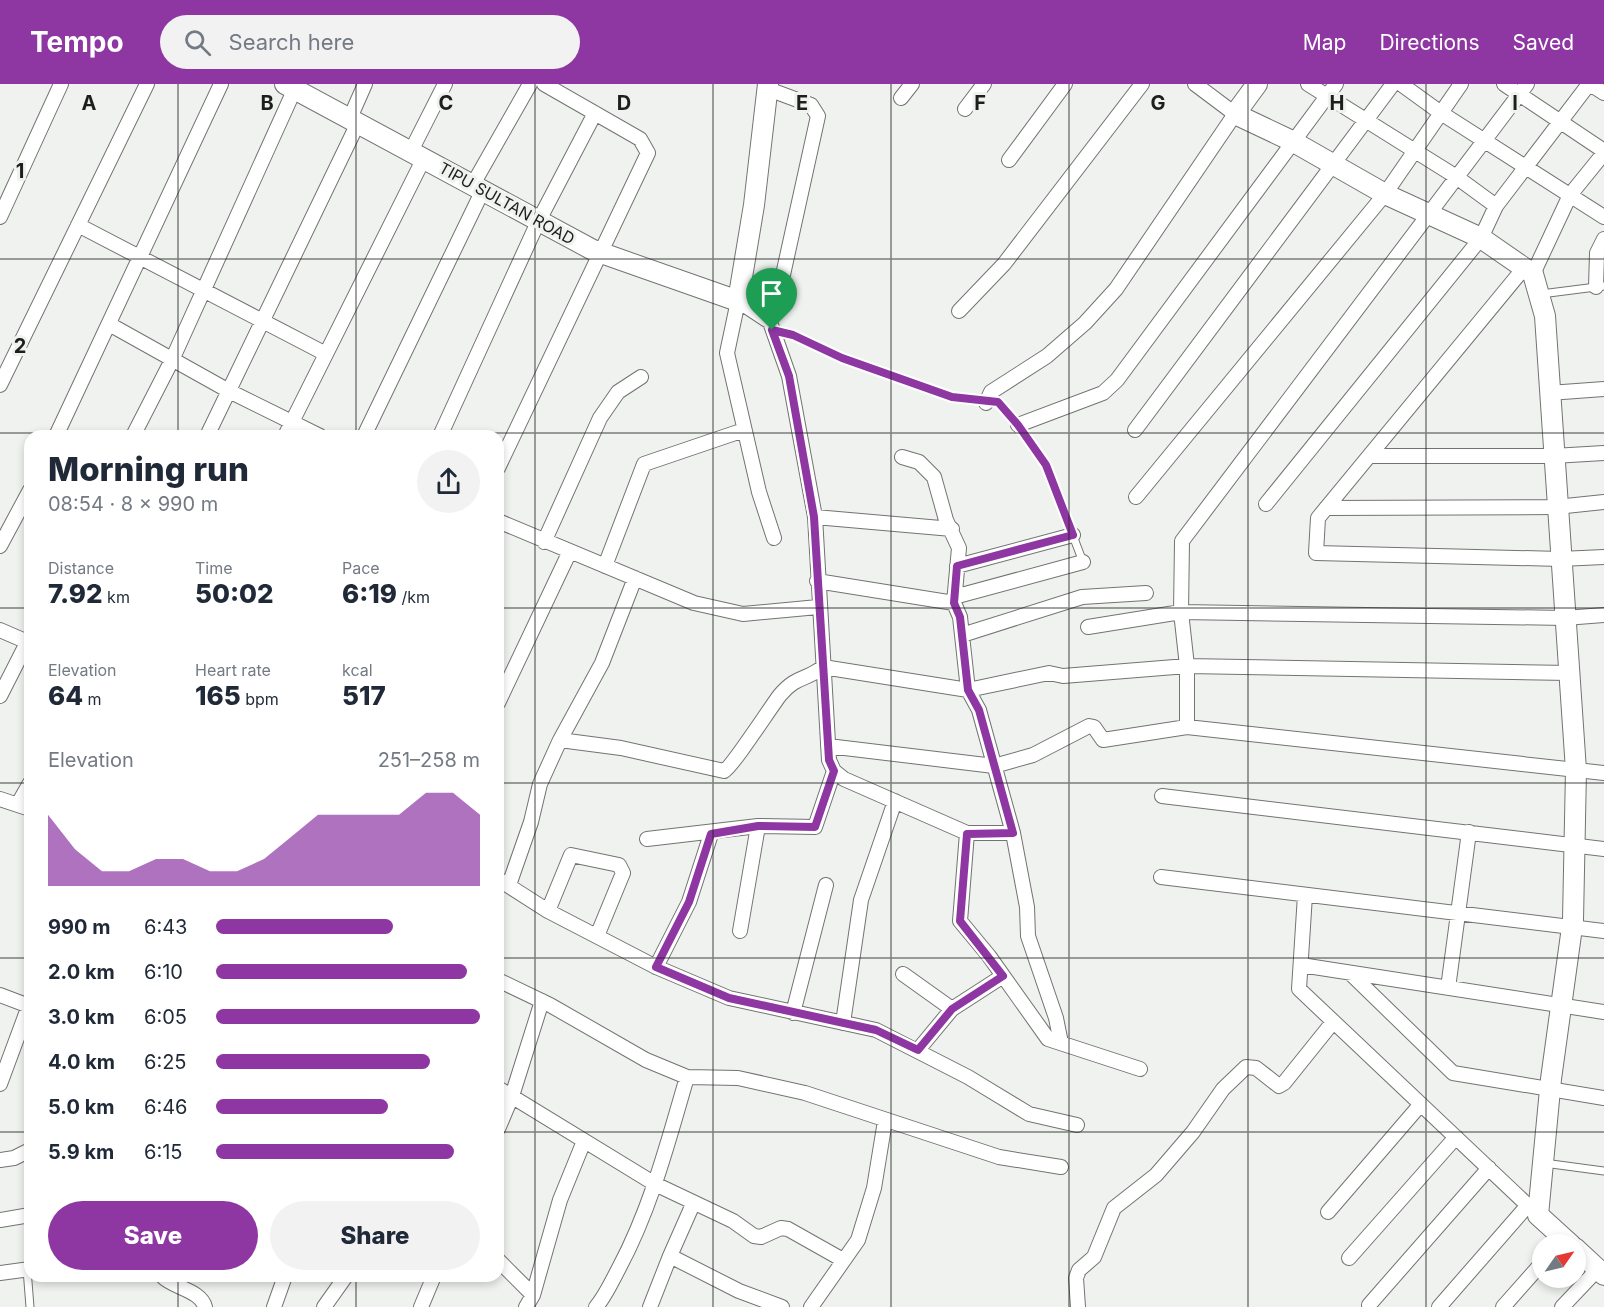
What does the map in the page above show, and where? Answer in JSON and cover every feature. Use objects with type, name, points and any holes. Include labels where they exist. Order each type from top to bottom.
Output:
[{"type":"street","points":[[0,217],[61,84]]},
{"type":"street","points":[[0,385],[147,84]]},
{"type":"street","points":[[59,430],[221,84]]},
{"type":"street","points":[[210,430],[263,321],[354,120],[365,84]]},
{"type":"street","points":[[288,430],[418,155],[445,84]]},
{"type":"street","points":[[367,430],[477,189],[530,84]]},
{"type":"street","points":[[504,455],[648,153],[640,139],[595,113],[560,88],[544,84]]},
{"type":"street","points":[[901,98],[912,84]]},
{"type":"street","points":[[965,108],[984,84]]},
{"type":"street","points":[[1009,160],[1065,84]]},
{"type":"street","points":[[959,311],[1004,264],[1142,84]]},
{"type":"street","points":[[1195,84],[1235,114],[1292,141],[1385,194],[1481,238],[1529,271],[1545,316],[1556,507],[1576,770],[1572,927],[1550,1089],[1543,1163],[1533,1210],[1439,1307]]},
{"type":"street","points":[[986,403],[991,392],[1047,356],[1085,323],[1116,289],[1257,84]]},
{"type":"street","points":[[1308,84],[1455,176],[1496,206]]},
{"type":"street","points":[[1018,425],[1103,393],[1117,380],[1336,84]]},
{"type":"street","points":[[1135,430],[1393,84]]},
{"type":"street","points":[[1401,84],[1441,113],[1604,217]]},
{"type":"street","points":[[1136,497],[1385,194],[1461,84]]},
{"type":"street","points":[[1504,84],[1523,89],[1561,122],[1604,152],[1570,195],[1529,271],[1318,518],[1316,553],[1560,559],[1604,557]]},
{"type":"street","points":[[1266,504],[1481,238],[1496,206],[1590,84],[1604,93]]},
{"type":"street","points":[[136,430],[204,290],[292,86]]},
{"type":"street","name":"TIPU SULTAN ROAD","points":[[292,86],[538,222],[601,252],[738,302]]},
{"type":"street","points":[[774,538],[759,492],[727,353],[754,205],[768,87],[811,105],[818,116],[771,326],[789,376],[814,517],[829,760],[834,771],[844,779],[967,834],[1013,833]]},
{"type":"street","points":[[1187,727],[1187,666],[1181,612],[1182,541],[1430,214],[1455,176],[1523,89]]},
{"type":"street","points":[[443,430],[538,222],[595,113]]},
{"type":"street","points":[[78,225],[326,354]]},
{"type":"street","points":[[1600,286],[1597,253],[1604,239]]},
{"type":"street","points":[[738,302],[771,326]]},
{"type":"street","points":[[109,324],[229,391],[307,430]]},
{"type":"street","points":[[544,542],[600,418],[618,392],[641,377]]},
{"type":"street","points":[[1549,393],[1604,390]]},
{"type":"street","points":[[605,566],[644,464],[744,430]]},
{"type":"street","points":[[1369,456],[1553,456],[1604,453]]},
{"type":"street","points":[[902,457],[919,462],[934,477],[946,520],[959,548],[954,600],[960,617],[968,690],[979,710],[1013,833],[1027,907],[1028,936],[1056,1018],[1061,1043]]},
{"type":"street","points":[[0,546],[24,502]]},
{"type":"street","points":[[1326,508],[1556,507],[1604,502]]},
{"type":"street","points":[[814,517],[952,529]]},
{"type":"street","points":[[504,523],[544,542],[694,603],[743,614],[818,607]]},
{"type":"street","points":[[957,566],[1073,535]]},
{"type":"street","points":[[504,689],[570,551]]},
{"type":"street","points":[[817,582],[954,600],[1083,562]]},
{"type":"street","points":[[635,578],[602,663],[560,740],[540,784],[531,822],[504,882],[548,911],[656,967],[729,998],[876,1030],[918,1050],[1029,1114],[1077,1125]]},
{"type":"street","points":[[962,635],[1082,597],[1146,593]]},
{"type":"street","points":[[1088,627],[1181,612],[1565,618],[1604,615]]},
{"type":"street","points":[[0,630],[24,639]]},
{"type":"street","points":[[0,696],[24,650]]},
{"type":"street","points":[[560,740],[621,748],[724,771],[731,767],[753,732],[794,680],[809,676],[823,667],[968,690],[1049,673],[1063,676],[1187,666],[1569,673]]},
{"type":"street","points":[[828,746],[994,766],[1033,755],[1089,726],[1094,727],[1103,740],[1187,727],[1604,773]]},
{"type":"street","points":[[647,839],[711,834],[758,826],[815,827],[834,771]]},
{"type":"street","points":[[1162,795],[1604,849]]},
{"type":"street","points":[[0,799],[24,807]]},
{"type":"street","points":[[843,1023],[861,900],[895,801]]},
{"type":"street","points":[[740,931],[758,826]]},
{"type":"street","points":[[1448,988],[1469,832]]},
{"type":"street","points":[[656,967],[689,902],[711,834]]},
{"type":"street","points":[[967,834],[960,921],[1048,1039],[1140,1069]]},
{"type":"street","points":[[548,911],[571,855],[619,865],[624,873],[597,936]]},
{"type":"street","points":[[1161,877],[1604,931]]},
{"type":"street","points":[[793,1013],[826,885]]},
{"type":"street","points":[[1305,895],[1299,989],[1557,1234]]},
{"type":"street","points":[[1300,965],[1604,1012]]},
{"type":"street","points":[[1350,973],[1453,1073],[1604,1098]]},
{"type":"street","points":[[903,974],[952,1009]]},
{"type":"street","points":[[918,1050],[952,1009],[1003,976]]},
{"type":"street","points":[[504,983],[542,1001],[646,1060],[687,1077],[738,1078],[805,1093],[999,1157],[1061,1167]]},
{"type":"street","points":[[0,995],[24,1002]]},
{"type":"street","points":[[504,1115],[542,1001]]},
{"type":"street","points":[[0,1084],[24,1020]]},
{"type":"street","points":[[1078,1307],[1076,1278],[1079,1270],[1094,1257],[1114,1208],[1156,1175],[1193,1132],[1223,1089],[1246,1067],[1256,1068],[1278,1086],[1284,1083],[1334,1022]]},
{"type":"street","points":[[596,1307],[633,1243],[655,1184],[687,1077]]},
{"type":"street","points":[[504,1091],[655,1184],[733,1221],[754,1236],[761,1238],[781,1228],[788,1229],[843,1260]]},
{"type":"street","points":[[1328,1212],[1421,1104]]},
{"type":"street","points":[[811,1307],[858,1240],[874,1188],[885,1121]]},
{"type":"street","points":[[1349,1258],[1456,1137]]},
{"type":"street","points":[[529,1301],[560,1200],[584,1142]]},
{"type":"street","points":[[0,1160],[14,1158],[24,1153]]},
{"type":"street","points":[[1369,1305],[1489,1168]]},
{"type":"street","points":[[650,1307],[693,1204]]},
{"type":"street","points":[[0,1220],[24,1216]]},
{"type":"street","points":[[670,1256],[739,1291],[782,1307]]},
{"type":"street","points":[[1562,1307],[1601,1272],[1586,1260]]},
{"type":"street","points":[[504,1268],[529,1301]]},
{"type":"street","points":[[0,1273],[24,1270]]},
{"type":"street","points":[[1503,1307],[1532,1274]]},
{"type":"street","points":[[167,1282],[200,1297],[205,1307]]},
{"type":"street","points":[[274,1307],[283,1282]]},
{"type":"street","points":[[324,1307],[342,1282]]},
{"type":"street","points":[[421,1307],[431,1282]]},
{"type":"lane","points":[[1539,294],[1600,286]]},
{"type":"lane","points":[[771,326],[842,358],[952,397],[986,403],[998,402],[1018,425],[1046,465],[1083,562]]},
{"type":"lane","points":[[1543,1163],[1604,1171]]},
{"type":"lane","points":[[29,1282],[30,1307]]},
{"type":"route","points":[[772,330],[793,335],[842,358],[952,397],[986,403],[998,402],[1018,425],[1046,465],[1073,535],[957,566],[954,603],[960,617],[968,690],[979,710],[1013,833],[967,834],[960,921],[1003,976],[952,1009],[918,1050],[876,1030],[729,998],[656,967],[689,902],[711,834],[758,826],[815,827],[818,824],[834,771],[829,760],[814,517],[789,376],[772,330]]}]
